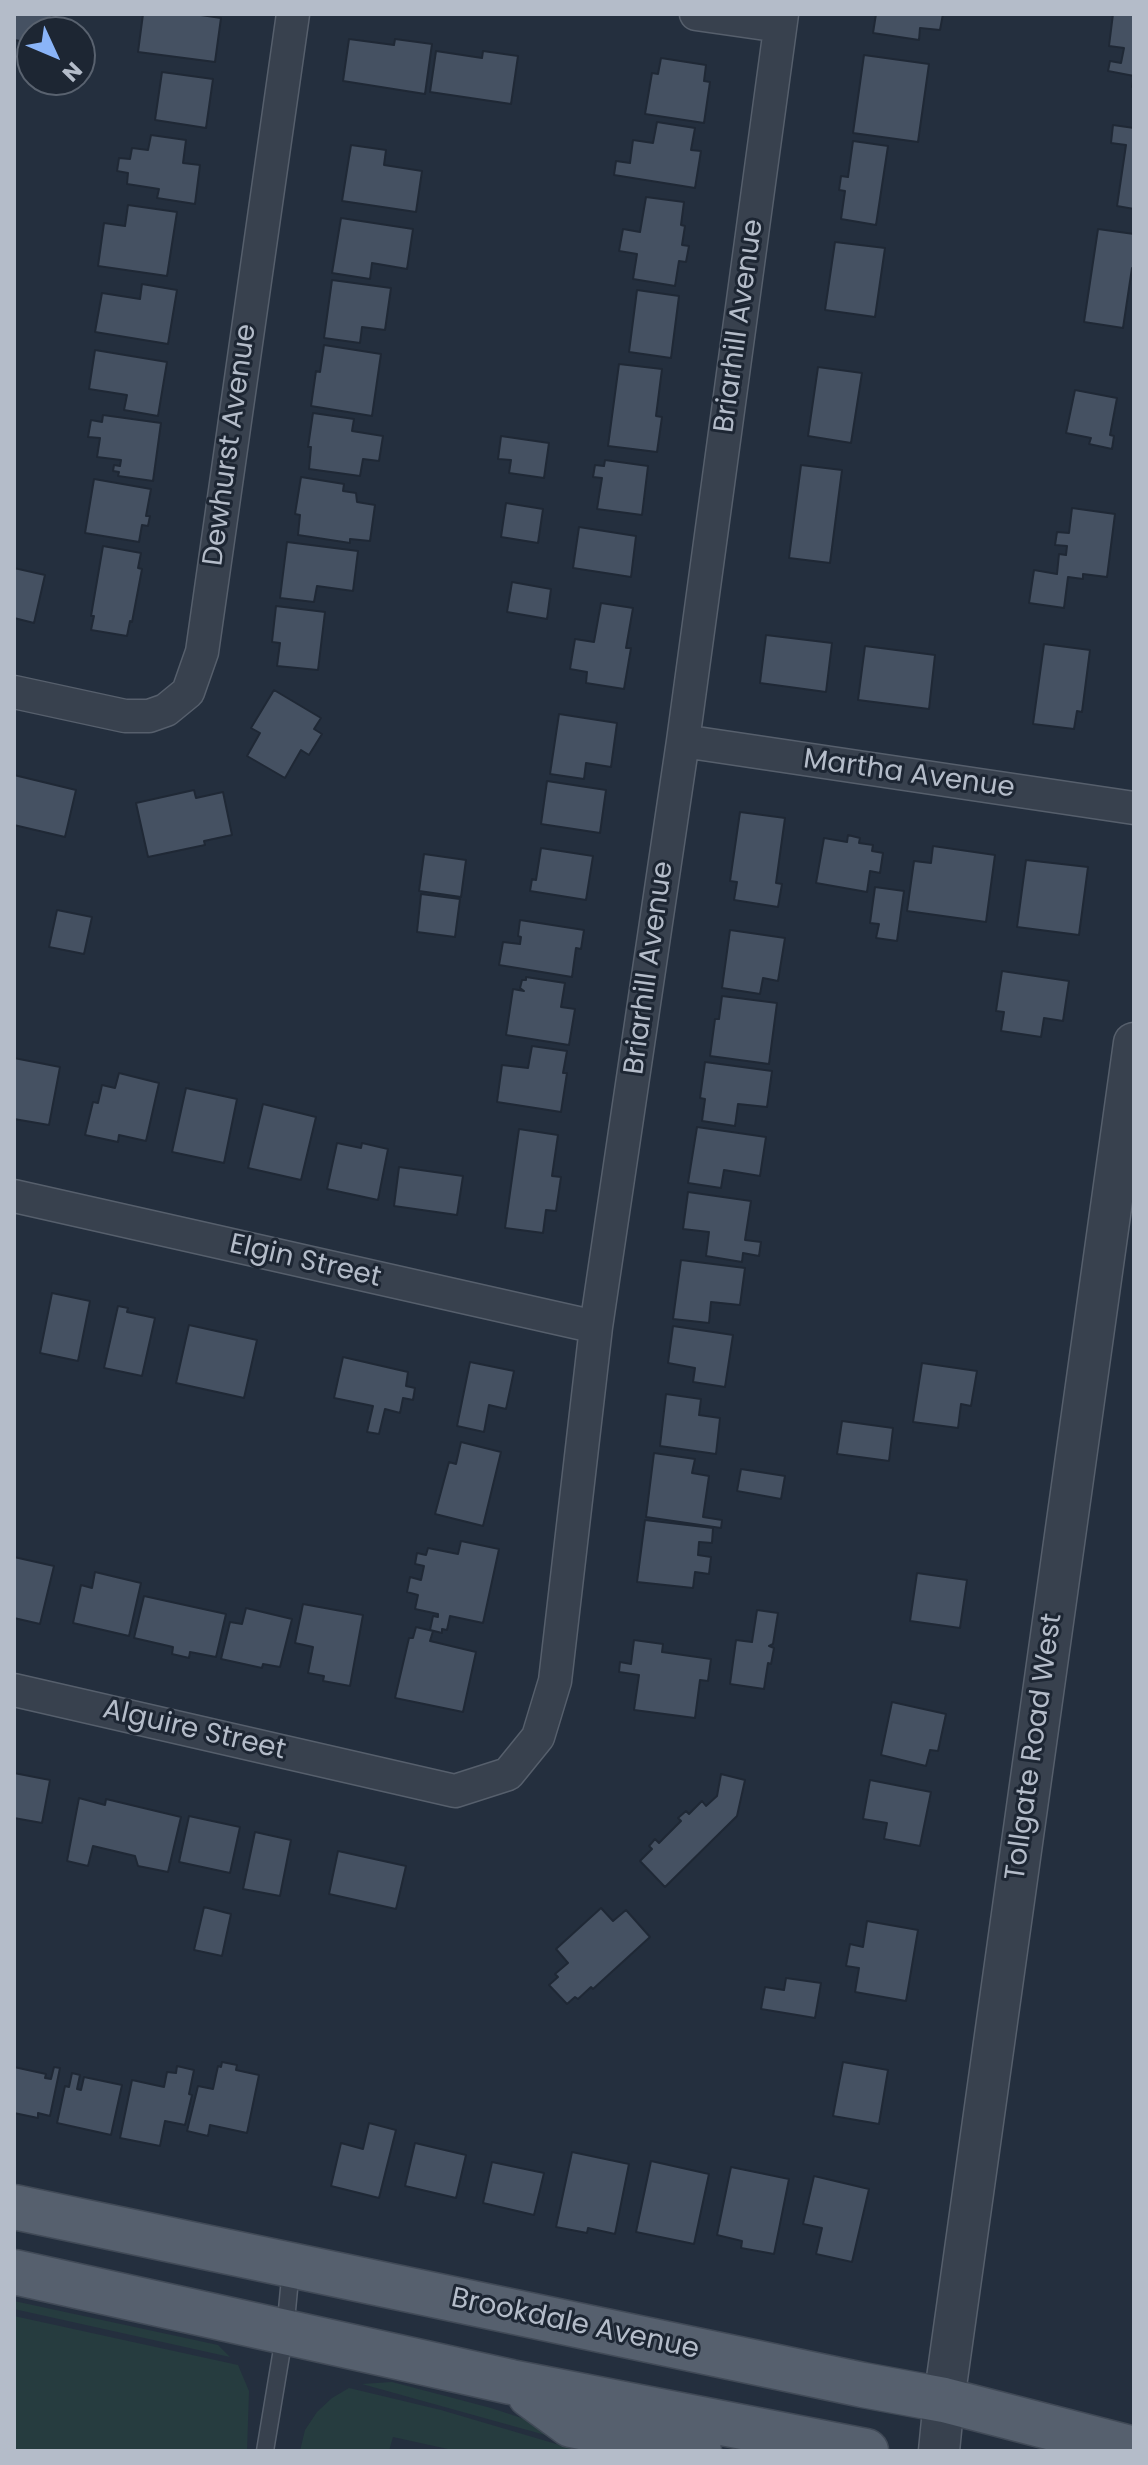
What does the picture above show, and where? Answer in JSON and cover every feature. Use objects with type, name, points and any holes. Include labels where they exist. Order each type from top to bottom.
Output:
[{"type":"main road","name":"Brookdale Avenue","points":[[14,2207],[944,2400],[1134,2449]]},
{"type":"main road","points":[[14,2272],[511,2382],[866,2451]]},
{"type":"main road","points":[[511,2382],[571,2425],[699,2451]]},
{"type":"street","name":"Dewhurst Avenue","points":[[14,692],[125,716],[149,716],[166,710],[188,692],[202,652],[293,14]]},
{"type":"street","points":[[696,14],[781,20]]},
{"type":"street","name":"Briarhill Avenue","points":[[375,1772],[455,1791],[508,1774],[538,1737],[555,1681],[596,1327],[683,741],[781,20]]},
{"type":"street","name":"Martha Avenue","points":[[683,741],[1134,808]]},
{"type":"street","name":"Tollgate Road West","points":[[939,2451],[1134,1043]]},
{"type":"street","name":"Elgin Street","points":[[14,1196],[596,1327]]},
{"type":"street","name":"Alguire Street","points":[[14,1690],[375,1772]]},
{"type":"lane","points":[[265,2451],[285,2331],[291,2266]]},
{"type":"green space","points":[[14,2301],[218,2345],[230,2357],[14,2309]]},
{"type":"green space","points":[[14,2316],[238,2365],[249,2391],[247,2451],[14,2451]]},
{"type":"green space","points":[[392,2382],[543,2425],[574,2443],[362,2384]]},
{"type":"green space","points":[[349,2388],[441,2410],[580,2451],[457,2451],[393,2437],[389,2451],[300,2451],[305,2430],[317,2412]]},
{"type":"building","points":[[14,14],[52,14],[16,16],[14,40]]},
{"type":"building","points":[[143,14],[194,14],[221,18],[215,62],[138,52]]},
{"type":"building","points":[[876,14],[943,14],[940,30],[920,28],[919,40],[873,33]]},
{"type":"building","points":[[1113,14],[1134,14],[1134,76],[1108,71],[1110,61],[1121,63],[1124,48],[1109,46]]},
{"type":"building","points":[[349,39],[394,45],[395,39],[432,44],[425,94],[343,81]]},
{"type":"building","points":[[436,51],[482,58],[483,51],[518,56],[511,104],[430,92]]},
{"type":"building","points":[[864,55],[929,64],[918,142],[853,133]]},
{"type":"building","points":[[661,58],[706,65],[704,81],[710,82],[704,123],[645,114],[652,73],[658,74]]},
{"type":"building","points":[[162,72],[213,79],[206,128],[155,120]]},
{"type":"building","points":[[657,122],[695,128],[691,150],[701,151],[695,188],[614,175],[616,161],[630,163],[633,140],[653,143]]},
{"type":"building","points":[[1113,125],[1134,128],[1134,209],[1117,206],[1126,145],[1111,143]]},
{"type":"building","points":[[151,135],[186,140],[183,163],[200,165],[195,204],[157,198],[159,189],[127,184],[128,173],[117,171],[119,158],[130,159],[132,148],[148,150]]},
{"type":"building","points":[[853,141],[888,146],[876,225],[841,219],[845,191],[839,190],[841,176],[848,177]]},
{"type":"building","points":[[351,145],[386,150],[384,165],[422,171],[416,212],[342,201]]},
{"type":"building","points":[[646,197],[684,202],[682,245],[689,246],[686,262],[679,261],[675,286],[633,279],[637,254],[619,251],[623,229],[640,232]]},
{"type":"building","points":[[128,205],[177,212],[167,276],[98,266],[104,223],[125,226]]},
{"type":"building","points":[[341,218],[413,229],[407,269],[372,263],[370,279],[332,273]]},
{"type":"building","points":[[1098,229],[1134,234],[1134,268],[1123,328],[1084,322]]},
{"type":"building","points":[[835,242],[885,248],[875,317],[825,310]]},
{"type":"building","points":[[332,280],[391,288],[385,330],[362,327],[360,343],[324,338]]},
{"type":"building","points":[[142,284],[177,290],[168,344],[95,332],[102,293],[140,299]]},
{"type":"building","points":[[637,290],[679,296],[671,358],[629,352]]},
{"type":"building","points":[[324,345],[381,354],[372,416],[311,406],[316,371],[320,372]]},
{"type":"building","points":[[95,350],[167,362],[158,416],[124,410],[127,395],[89,389]]},
{"type":"building","points":[[619,364],[662,369],[656,416],[662,417],[657,452],[608,446]]},
{"type":"building","points":[[818,367],[862,373],[851,443],[808,436]]},
{"type":"building","points":[[1075,390],[1117,398],[1110,435],[1114,436],[1112,449],[1089,444],[1091,438],[1066,433]]},
{"type":"building","points":[[313,413],[354,419],[352,431],[383,436],[379,461],[363,459],[360,476],[309,469],[311,447],[308,447]]},
{"type":"building","points":[[103,415],[161,423],[153,481],[118,476],[119,472],[113,471],[114,465],[120,466],[121,460],[97,457],[100,438],[88,437],[91,420],[102,422]]},
{"type":"building","points":[[501,436],[549,443],[544,478],[509,473],[511,460],[498,459]]},
{"type":"building","points":[[605,460],[648,466],[642,515],[597,509],[602,478],[593,477],[595,465],[604,466]]},
{"type":"building","points":[[801,465],[842,470],[830,563],[789,558]]},
{"type":"building","points":[[301,477],[344,484],[343,491],[356,493],[357,502],[375,505],[370,541],[350,539],[350,543],[298,535],[300,515],[295,514]]},
{"type":"building","points":[[94,479],[151,489],[146,516],[150,516],[148,526],[142,525],[139,542],[85,533]]},
{"type":"building","points":[[506,503],[543,509],[538,543],[501,537]]},
{"type":"building","points":[[1072,508],[1115,514],[1107,577],[1083,574],[1083,579],[1068,577],[1064,608],[1029,603],[1034,570],[1057,574],[1059,554],[1066,555],[1067,546],[1055,545],[1057,532],[1069,533]]},
{"type":"building","points":[[579,527],[636,536],[631,577],[573,568]]},
{"type":"building","points":[[287,542],[358,551],[353,591],[317,586],[314,602],[280,598]]},
{"type":"building","points":[[103,546],[141,553],[138,568],[142,569],[127,636],[91,630]]},
{"type":"building","points":[[14,568],[45,575],[34,623],[14,618]]},
{"type":"building","points":[[512,582],[551,589],[547,619],[507,612]]},
{"type":"building","points":[[601,603],[633,608],[626,648],[631,648],[624,689],[586,683],[587,672],[570,669],[575,639],[594,642]]},
{"type":"building","points":[[276,606],[325,612],[318,670],[277,666],[280,643],[272,642]]},
{"type":"building","points":[[766,635],[832,643],[826,692],[760,683]]},
{"type":"building","points":[[1044,644],[1090,650],[1082,712],[1077,711],[1074,729],[1033,724]]},
{"type":"building","points":[[865,646],[935,655],[929,709],[858,700]]},
{"type":"building","points":[[274,690],[321,718],[314,729],[322,734],[309,755],[301,750],[285,778],[247,756],[260,733],[251,728]]},
{"type":"building","points":[[559,714],[617,723],[611,767],[586,763],[584,779],[550,774]]},
{"type":"building","points":[[14,775],[76,790],[65,837],[14,825]]},
{"type":"building","points":[[547,781],[606,790],[600,833],[541,824]]},
{"type":"building","points":[[194,790],[196,798],[223,792],[232,835],[204,841],[205,845],[148,857],[136,803]]},
{"type":"building","points":[[740,812],[785,818],[776,883],[782,884],[778,907],[734,900],[737,882],[730,881]]},
{"type":"building","points":[[848,835],[860,838],[859,843],[873,845],[872,851],[883,853],[880,873],[870,871],[867,892],[816,883],[824,838],[847,842]]},
{"type":"building","points":[[933,846],[995,855],[986,922],[907,911],[914,861],[931,863]]},
{"type":"building","points":[[541,848],[593,856],[586,900],[530,891],[532,879],[536,880]]},
{"type":"building","points":[[424,854],[466,860],[461,897],[419,891]]},
{"type":"building","points":[[1026,860],[1088,867],[1079,935],[1017,927]]},
{"type":"building","points":[[875,887],[904,891],[897,941],[876,938],[879,924],[870,923]]},
{"type":"building","points":[[421,894],[460,899],[455,937],[417,932]]},
{"type":"building","points":[[57,910],[92,917],[84,954],[49,947]]},
{"type":"building","points":[[520,920],[584,930],[581,949],[576,948],[572,977],[499,965],[503,942],[520,944]]},
{"type":"building","points":[[730,930],[785,938],[778,981],[763,978],[760,994],[722,988]]},
{"type":"building","points":[[1002,971],[1069,981],[1063,1021],[1044,1018],[1041,1037],[1001,1031],[1004,1012],[996,1011]]},
{"type":"building","points":[[526,977],[565,983],[561,1007],[575,1009],[569,1045],[506,1035],[513,989],[524,991],[520,988]]},
{"type":"building","points":[[722,996],[777,1003],[769,1064],[710,1056]]},
{"type":"building","points":[[532,1046],[567,1051],[561,1112],[497,1102],[502,1065],[528,1068]]},
{"type":"building","points":[[14,1058],[60,1067],[49,1125],[14,1119]]},
{"type":"building","points":[[705,1062],[772,1071],[767,1107],[738,1104],[735,1126],[702,1121],[705,1099],[700,1098]]},
{"type":"building","points":[[119,1073],[159,1083],[146,1141],[119,1135],[118,1142],[85,1135],[93,1102],[98,1103],[102,1085],[115,1088]]},
{"type":"building","points":[[186,1088],[237,1099],[224,1163],[172,1152]]},
{"type":"building","points":[[263,1104],[316,1117],[301,1180],[248,1168]]},
{"type":"building","points":[[697,1127],[766,1137],[760,1176],[724,1170],[721,1188],[688,1183]]},
{"type":"building","points":[[519,1129],[558,1135],[552,1176],[561,1177],[556,1211],[546,1210],[543,1233],[505,1228]]},
{"type":"building","points":[[337,1143],[361,1148],[362,1143],[388,1149],[378,1200],[327,1189]]},
{"type":"building","points":[[399,1167],[463,1176],[457,1215],[394,1206]]},
{"type":"building","points":[[688,1192],[751,1201],[745,1240],[761,1242],[759,1256],[743,1253],[742,1262],[706,1256],[709,1232],[683,1229]]},
{"type":"building","points":[[681,1260],[745,1268],[740,1305],[711,1302],[709,1323],[673,1319]]},
{"type":"building","points":[[52,1293],[90,1301],[78,1361],[40,1353]]},
{"type":"building","points":[[118,1306],[128,1308],[127,1312],[155,1318],[142,1376],[104,1368]]},
{"type":"building","points":[[189,1325],[257,1340],[244,1398],[176,1383]]},
{"type":"building","points":[[673,1326],[733,1335],[725,1387],[693,1382],[695,1368],[668,1363]]},
{"type":"building","points":[[343,1357],[408,1372],[406,1386],[415,1388],[413,1400],[403,1398],[400,1413],[385,1409],[379,1434],[367,1432],[373,1406],[334,1398]]},
{"type":"building","points":[[470,1362],[514,1371],[506,1409],[489,1405],[484,1432],[457,1426]]},
{"type":"building","points":[[922,1363],[977,1371],[971,1406],[961,1404],[958,1428],[913,1422]]},
{"type":"building","points":[[666,1394],[701,1399],[699,1415],[720,1418],[716,1454],[660,1446]]},
{"type":"building","points":[[842,1421],[893,1428],[889,1461],[837,1454]]},
{"type":"building","points":[[461,1442],[501,1452],[483,1526],[435,1514],[449,1462],[456,1464]]},
{"type":"building","points":[[654,1453],[695,1459],[692,1473],[709,1476],[703,1517],[722,1520],[721,1528],[646,1517]]},
{"type":"building","points":[[741,1469],[785,1476],[781,1499],[737,1491]]},
{"type":"building","points":[[645,1520],[713,1528],[712,1543],[699,1542],[698,1555],[711,1557],[709,1574],[695,1572],[693,1588],[637,1582]]},
{"type":"building","points":[[461,1541],[499,1549],[483,1623],[450,1616],[447,1630],[442,1629],[442,1633],[430,1630],[433,1616],[438,1617],[438,1614],[415,1609],[418,1595],[407,1592],[410,1577],[421,1580],[424,1566],[415,1564],[417,1553],[426,1555],[428,1548],[458,1554]]},
{"type":"building","points":[[14,1557],[54,1566],[40,1624],[14,1618]]},
{"type":"building","points":[[95,1572],[141,1583],[129,1636],[73,1623],[81,1585],[92,1588]]},
{"type":"building","points":[[917,1573],[967,1580],[960,1628],[910,1621]]},
{"type":"building","points":[[144,1596],[226,1614],[216,1657],[190,1652],[189,1658],[172,1654],[173,1647],[134,1638]]},
{"type":"building","points":[[303,1604],[363,1615],[350,1686],[323,1681],[324,1676],[308,1673],[313,1647],[295,1643]]},
{"type":"building","points":[[246,1608],[292,1619],[280,1667],[263,1664],[262,1668],[221,1659],[230,1622],[242,1624]]},
{"type":"building","points":[[757,1610],[778,1613],[773,1644],[769,1646],[774,1648],[764,1689],[730,1684],[736,1640],[752,1642]]},
{"type":"building","points":[[416,1627],[433,1631],[430,1641],[476,1652],[463,1712],[395,1698],[409,1638],[413,1638]]},
{"type":"building","points":[[634,1640],[663,1644],[662,1652],[711,1659],[708,1681],[700,1680],[695,1718],[634,1710],[639,1675],[619,1672],[620,1662],[631,1664]]},
{"type":"building","points":[[892,1702],[946,1714],[938,1751],[930,1750],[926,1766],[881,1755]]},
{"type":"building","points":[[14,1773],[50,1780],[42,1823],[14,1818]]},
{"type":"building","points":[[721,1774],[745,1780],[737,1816],[665,1887],[640,1861],[652,1849],[649,1846],[655,1839],[659,1843],[681,1821],[678,1818],[686,1811],[689,1814],[702,1801],[706,1806],[717,1796]]},
{"type":"building","points":[[870,1780],[931,1792],[920,1846],[884,1839],[887,1823],[863,1819]]},
{"type":"building","points":[[79,1798],[105,1805],[106,1799],[181,1817],[168,1872],[138,1866],[135,1856],[93,1846],[88,1866],[67,1861]]},
{"type":"building","points":[[189,1816],[240,1827],[230,1873],[179,1862]]},
{"type":"building","points":[[255,1832],[291,1840],[280,1896],[243,1889]]},
{"type":"building","points":[[338,1851],[406,1866],[396,1909],[329,1894]]},
{"type":"building","points":[[204,1907],[231,1914],[222,1956],[194,1950]]},
{"type":"building","points":[[601,1908],[613,1921],[626,1910],[650,1937],[593,1989],[591,1987],[567,2004],[549,1985],[558,1977],[555,1974],[568,1963],[556,1949]]},
{"type":"building","points":[[867,1921],[918,1930],[906,2001],[855,1992],[859,1968],[846,1966],[850,1944],[863,1947]]},
{"type":"building","points":[[786,1978],[821,1983],[815,2018],[761,2009],[765,1987],[784,1990]]},
{"type":"building","points":[[222,2062],[237,2065],[236,2070],[259,2075],[247,2133],[210,2125],[208,2136],[187,2131],[198,2086],[213,2089],[218,2066],[221,2067]]},
{"type":"building","points":[[843,2062],[888,2070],[879,2124],[833,2116]]},
{"type":"building","points":[[177,2066],[194,2070],[185,2125],[165,2121],[160,2146],[120,2138],[132,2080],[164,2087],[167,2072],[176,2073]]},
{"type":"building","points":[[14,2067],[46,2074],[45,2078],[51,2079],[54,2067],[60,2068],[50,2116],[38,2113],[38,2118],[14,2113]]},
{"type":"building","points":[[72,2073],[80,2075],[77,2089],[81,2090],[84,2077],[122,2085],[111,2135],[57,2123],[65,2086],[69,2087]]},
{"type":"building","points":[[369,2123],[396,2130],[379,2198],[331,2186],[341,2143],[363,2149]]},
{"type":"building","points":[[415,2143],[466,2155],[456,2198],[405,2186]]},
{"type":"building","points":[[572,2152],[629,2164],[615,2234],[588,2228],[587,2233],[556,2227]]},
{"type":"building","points":[[651,2161],[709,2174],[694,2244],[636,2232]]},
{"type":"building","points":[[492,2162],[544,2173],[534,2215],[483,2203]]},
{"type":"building","points":[[731,2167],[789,2179],[774,2254],[741,2248],[742,2241],[717,2235]]},
{"type":"building","points":[[814,2176],[869,2189],[852,2262],[816,2254],[822,2228],[803,2224]]}]
